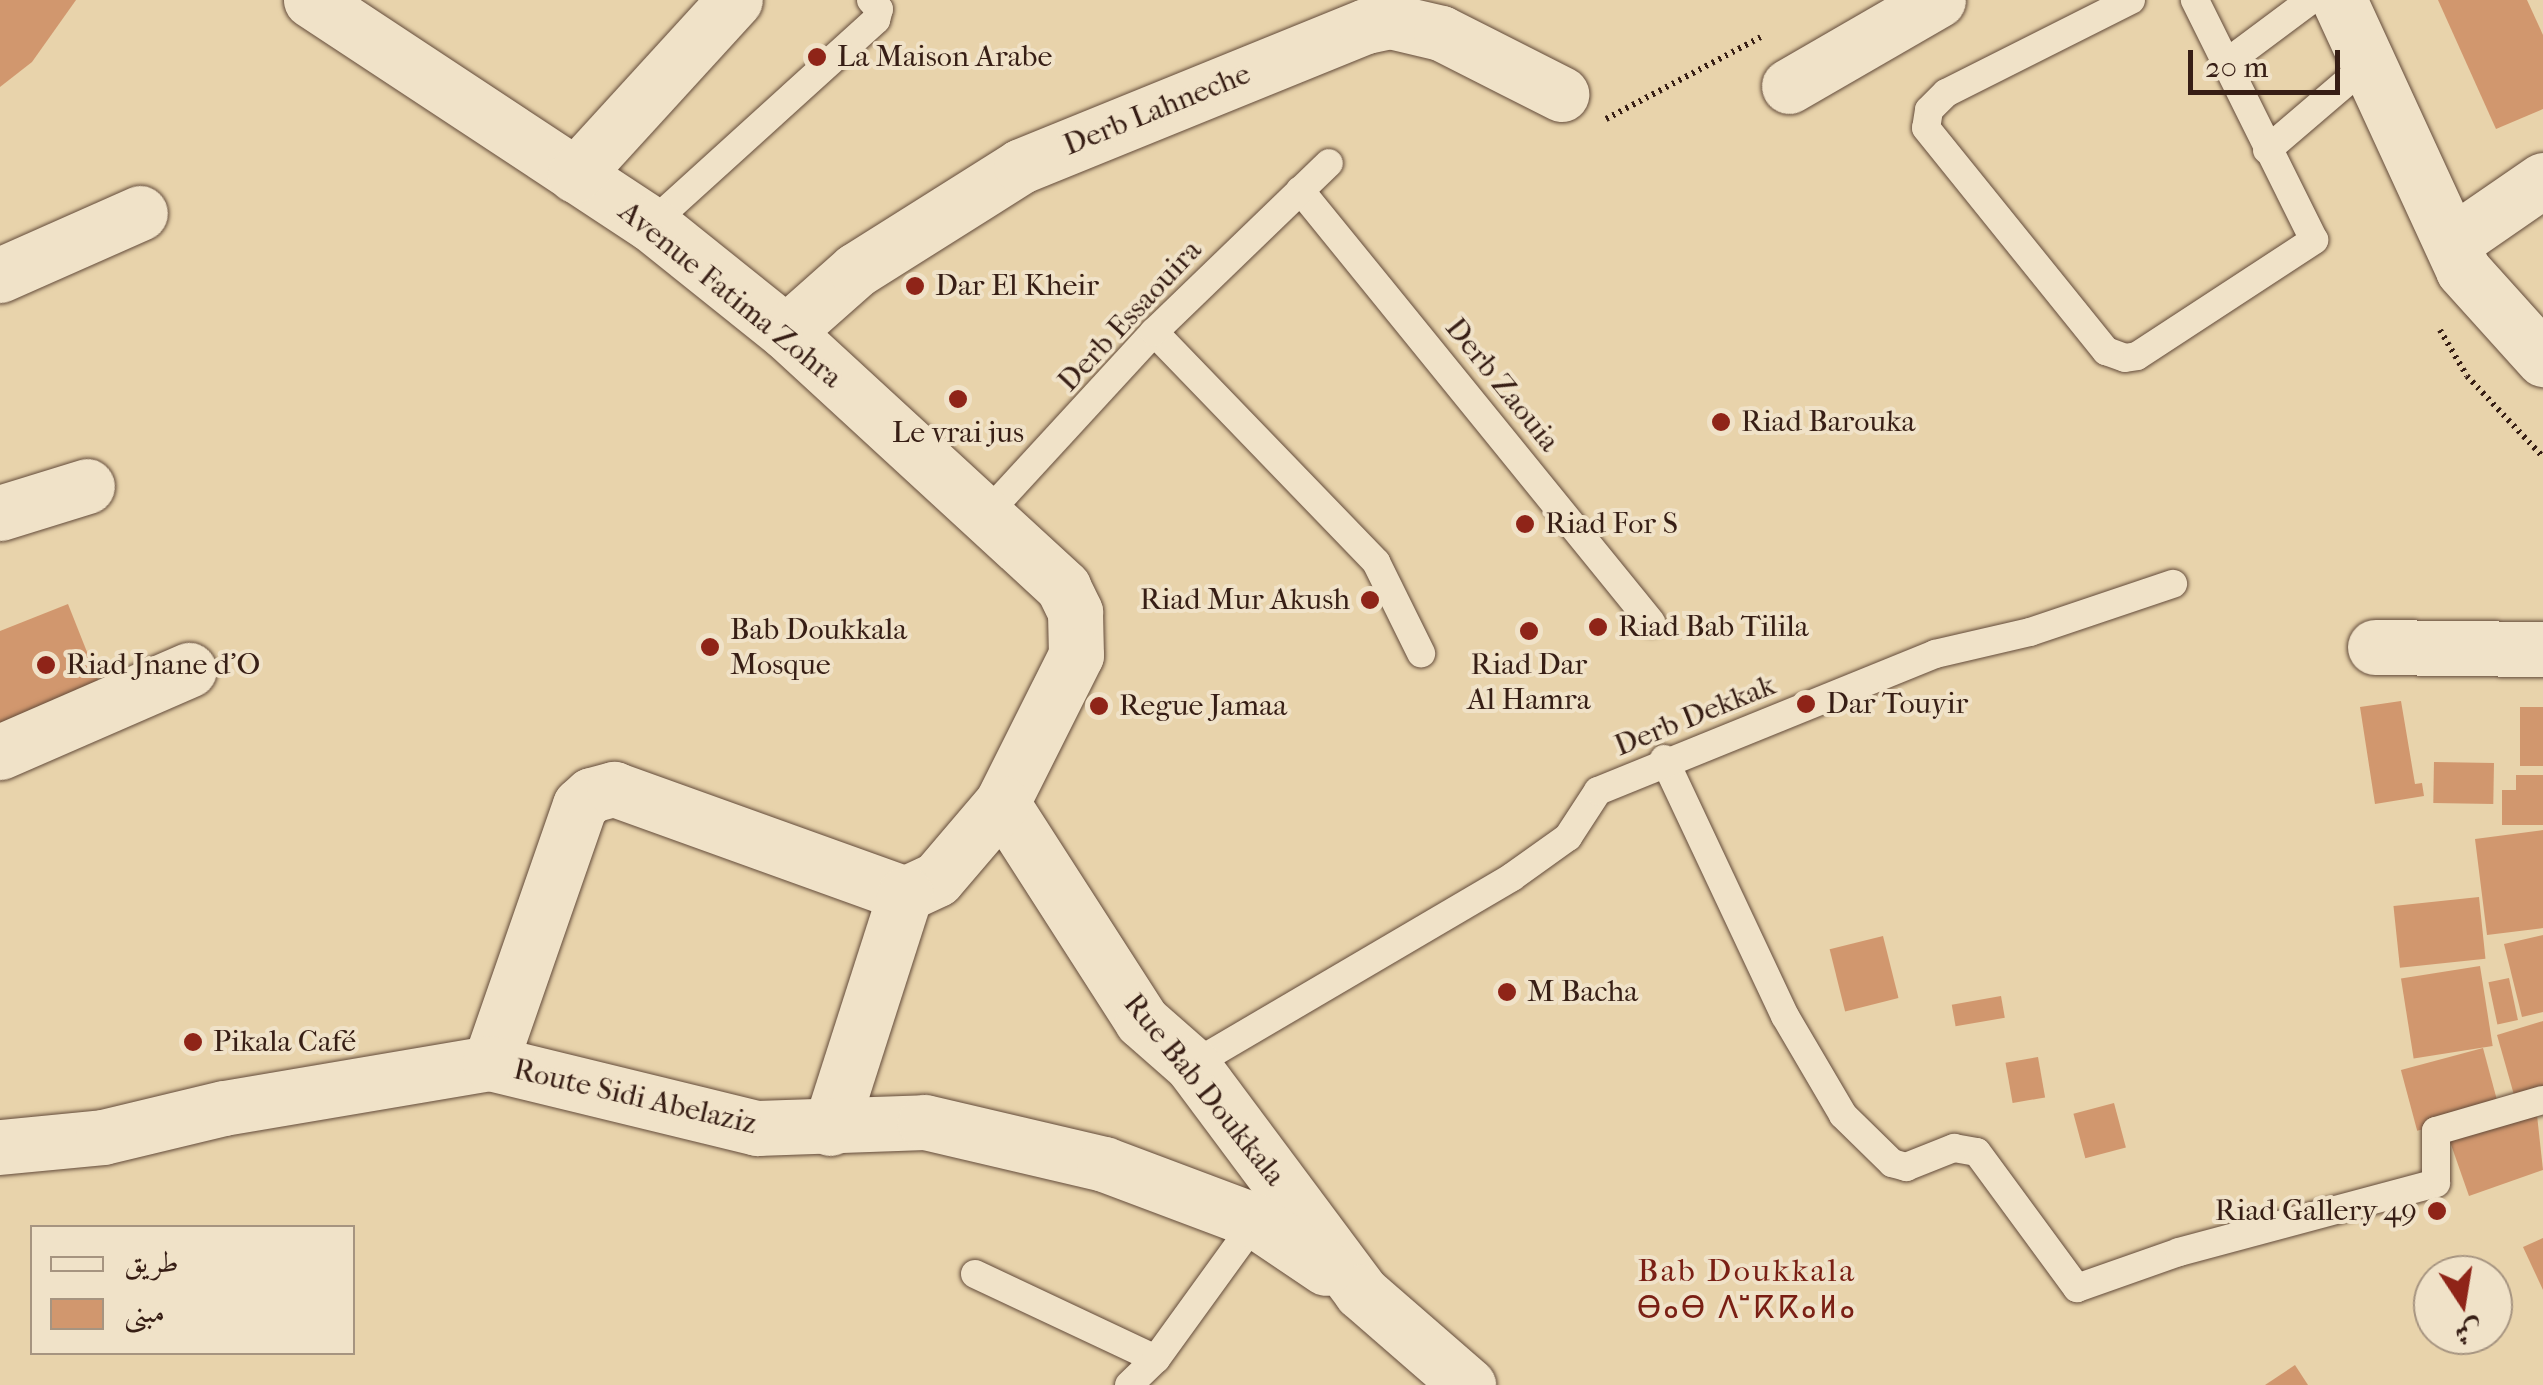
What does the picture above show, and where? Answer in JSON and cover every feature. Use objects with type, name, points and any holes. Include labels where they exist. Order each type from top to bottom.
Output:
[{"type":"street","name":"Avenue Fatima Zohra","points":[[311,0],[651,224],[786,332],[984,518],[1064,587],[1076,612],[1076,655],[1002,803]]},
{"type":"street","points":[[575,175],[735,0]]},
{"type":"street","points":[[1788,86],[1938,0]]},
{"type":"street","points":[[2339,0],[2454,242],[2463,270],[2543,359]]},
{"type":"street","name":"Derb Lahneche","points":[[786,332],[856,270],[1021,166],[1381,12],[1441,34],[1561,94]]},
{"type":"street","points":[[2454,242],[2543,180]]},
{"type":"street","points":[[0,275],[140,213]]},
{"type":"street","points":[[0,513],[87,486]]},
{"type":"street","points":[[2375,647],[2543,649]]},
{"type":"street","points":[[0,752],[190,670]]},
{"type":"street","points":[[490,1063],[580,805],[602,790],[905,894],[928,887],[1002,803]]},
{"type":"street","name":"Rue Bab Doukkala","points":[[1002,803],[1142,1022],[1192,1066],[1360,1292],[1468,1385]]},
{"type":"street","points":[[830,1128],[905,894]]},
{"type":"street","name":"Route Sidi Abelaziz","points":[[0,1147],[103,1137],[224,1108],[490,1063],[757,1128],[925,1122],[1104,1164],[1256,1220],[1360,1292]]},
{"type":"lane","points":[[651,224],[876,20],[880,14],[872,0]]},
{"type":"lane","points":[[2131,0],[1946,93],[1929,110],[1926,128],[2106,351],[2137,356],[2314,240],[2194,0]]},
{"type":"lane","points":[[2224,64],[2311,0]]},
{"type":"lane","points":[[2267,150],[2369,63]]},
{"type":"lane","name":"Derb Essaouira","points":[[984,518],[1154,332],[1329,163]]},
{"type":"lane","name":"Derb Zaouia","points":[[1300,190],[1652,622]]},
{"type":"lane","points":[[1154,332],[1376,562],[1421,653]]},
{"type":"lane","name":"Derb Dekkak","points":[[1192,1066],[1512,877],[1568,837],[1598,791],[1664,759],[1826,702],[1935,654],[2030,632],[2173,584]]},
{"type":"lane","points":[[1664,759],[1785,1016],[1843,1115],[1892,1163],[1906,1167],[1954,1148],[1977,1152],[2077,1288],[2179,1252],[2436,1183],[2436,1130],[2543,1100]]},
{"type":"lane","points":[[1130,1385],[1156,1358],[1256,1220]]},
{"type":"lane","points":[[976,1274],[1156,1358]]},
{"type":"path","points":[[1561,94],[1608,121],[1761,36],[1788,86]]},
{"type":"building","points":[[0,0],[76,0],[32,62],[0,87]]},
{"type":"building","points":[[2438,0],[2527,0],[2543,35],[2543,109],[2496,129]]},
{"type":"building","name":"Riad Jnane d'O","points":[[68,604],[106,700],[0,735],[0,631]]},
{"type":"building","points":[[2401,701],[2415,784],[2422,783],[2424,796],[2375,804],[2360,707]]},
{"type":"building","points":[[2520,707],[2543,707],[2543,766],[2520,766]]},
{"type":"building","points":[[2434,762],[2494,763],[2493,804],[2433,803]]},
{"type":"building","points":[[2516,775],[2543,775],[2543,825],[2502,825],[2502,790],[2516,790]]},
{"type":"building","points":[[2543,830],[2543,928],[2487,935],[2475,839]]},
{"type":"building","points":[[2479,897],[2485,959],[2400,968],[2393,906]]},
{"type":"building","points":[[2543,935],[2543,1012],[2522,1017],[2504,944]]},
{"type":"building","points":[[1883,936],[1898,998],[1845,1011],[1830,949]]},
{"type":"building","points":[[2480,966],[2493,1046],[2414,1059],[2401,979]]},
{"type":"building","points":[[2509,978],[2518,1020],[2497,1024],[2488,982]]},
{"type":"building","points":[[2001,996],[2005,1018],[1956,1026],[1952,1005]]},
{"type":"building","points":[[2543,1021],[2543,1095],[2516,1102],[2497,1035]]},
{"type":"building","points":[[2483,1048],[2499,1109],[2417,1131],[2401,1070]]},
{"type":"building","points":[[2038,1057],[2045,1097],[2013,1103],[2006,1063]]},
{"type":"building","points":[[2114,1103],[2126,1147],[2085,1158],[2073,1114]]},
{"type":"building","points":[[2536,1106],[2543,1170],[2469,1196],[2448,1136]]},
{"type":"building","points":[[2543,1238],[2543,1290],[2523,1247]]},
{"type":"building","points":[[2295,1365],[2308,1385],[2265,1385]]},
{"type":"place","name":"La Maison Arabe","points":[[817,57]]},
{"type":"place","name":"Dar El Kheir","points":[[915,286]]},
{"type":"place","name":"Le vrai jus","points":[[958,399]]},
{"type":"place","name":"Riad Barouka","points":[[1721,422]]},
{"type":"place","name":"Riad For S","points":[[1525,524]]},
{"type":"place","name":"Riad Mur Akush","points":[[1370,600]]},
{"type":"place","name":"Riad Bab Tilila","points":[[1598,627]]},
{"type":"place","name":"Riad Dar Al Hamra","points":[[1529,631]]},
{"type":"place","name":"Bab Doukkala Mosque","points":[[710,647]]},
{"type":"place","name":"Riad Jnane d'O","points":[[46,665]]},
{"type":"place","name":"Dar Touyir","points":[[1806,704]]},
{"type":"place","name":"Regue Jamaa","points":[[1099,706]]},
{"type":"place","name":"M Bacha","points":[[1507,992]]},
{"type":"place","name":"Pikala Café","points":[[193,1042]]},
{"type":"place","name":"Riad Gallery 49","points":[[2437,1211]]},
{"type":"district","name":"Bab Doukkala ⴱⴰⴱ ⴷⵯⴽⴽⴰⵍⴰ","points":[[1747,1290]]}]
